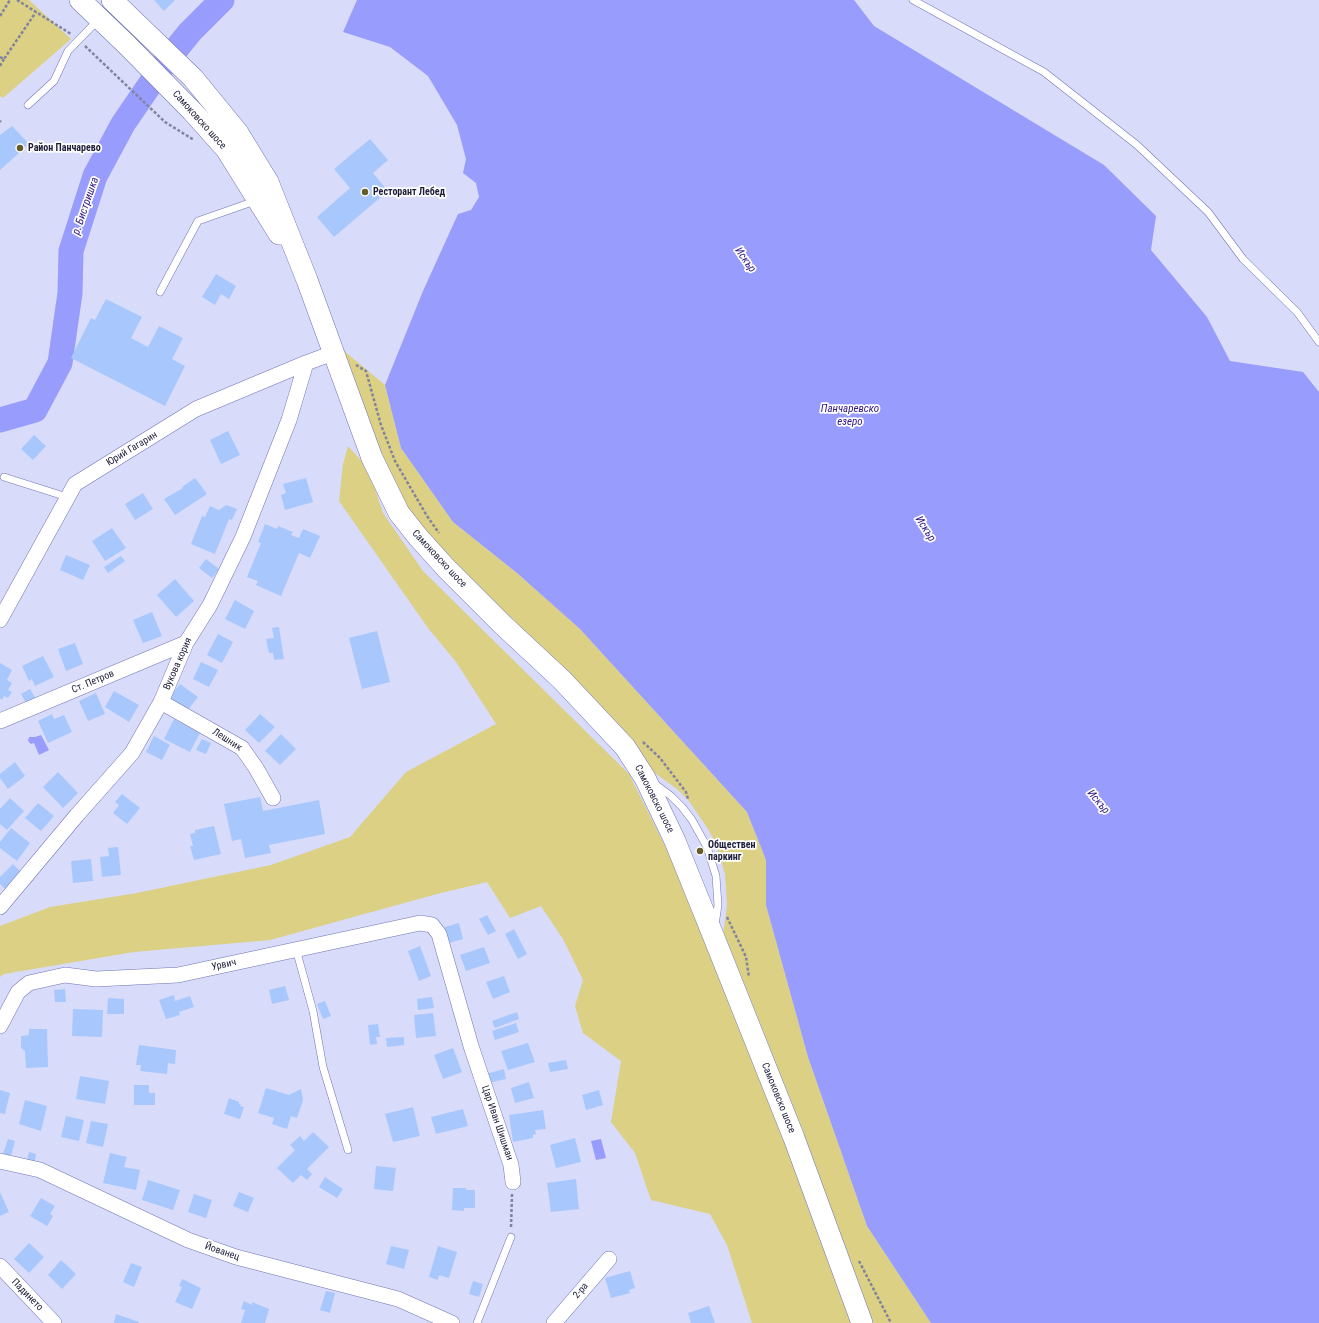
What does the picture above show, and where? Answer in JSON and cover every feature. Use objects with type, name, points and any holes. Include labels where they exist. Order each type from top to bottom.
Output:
[{"type":"main road","name":"Самоковско шосе","points":[[80,0],[100,18],[192,111],[226,149],[306,280]]},
{"type":"main road","name":"Самоковско шосе","points":[[112,0],[193,78],[238,133],[268,182],[372,458],[399,513],[446,568],[503,625],[562,680],[625,747],[645,778],[676,841],[794,1138],[862,1323]]},
{"type":"street","name":"Юрий Гагарин","points":[[0,620],[75,484],[196,409],[333,353]]},
{"type":"street","name":"Вукова кория","points":[[0,907],[77,815],[132,753],[161,702],[186,643],[210,605],[243,538],[289,420],[306,363]]},
{"type":"street","name":"Ст. Петров","points":[[0,721],[186,643]]},
{"type":"street","name":"Лешник","points":[[161,702],[242,748],[256,768],[273,798]]},
{"type":"street","name":"Урвич","points":[[0,1026],[18,992],[29,983],[65,975],[96,979],[178,975],[420,923],[432,925]]},
{"type":"street","name":"Цар Иван Шишман","points":[[432,925],[439,934],[471,1046],[511,1165],[513,1182]]},
{"type":"street","name":"Йованец","points":[[0,1161],[40,1170],[188,1240],[229,1255],[398,1299],[452,1323]]},
{"type":"street","name":"2-ра","points":[[554,1323],[609,1259]]},
{"type":"street","name":"Падинето","points":[[0,1266],[54,1323]]},
{"type":"lane","points":[[913,0],[1044,72],[1137,145],[1208,212],[1244,259],[1297,312],[1319,342]]},
{"type":"lane","points":[[28,105],[54,80],[68,51],[100,18]]},
{"type":"lane","points":[[160,292],[198,221],[257,200]]},
{"type":"lane","points":[[4,477],[67,497]]},
{"type":"lane","points":[[645,778],[658,786],[682,807],[700,833],[712,861],[716,876],[718,905],[713,935]]},
{"type":"lane","points":[[296,949],[314,1011],[323,1067],[348,1150]]},
{"type":"lane","points":[[477,1323],[511,1237]]},
{"type":"path","points":[[0,16],[10,0]]},
{"type":"path","points":[[18,0],[79,40],[165,122]]},
{"type":"path","points":[[0,66],[36,12]]},
{"type":"path","points":[[0,57],[4,59]]},
{"type":"path","points":[[333,353],[366,371],[381,425],[395,461],[427,516],[442,538]]},
{"type":"path","points":[[638,737],[660,758],[686,792],[689,798],[682,807]]},
{"type":"path","points":[[511,1237],[513,1182]]},
{"type":"shaded area","points":[[0,0],[29,0],[71,39],[3,98],[0,96]]},
{"type":"shaded area","points":[[343,350],[385,385],[401,448],[453,522],[517,573],[580,629],[747,812],[766,860],[766,905],[808,1057],[867,1226],[931,1323],[872,1323],[723,936],[727,905],[725,874],[716,844],[708,829],[689,801],[677,789],[652,771],[424,533],[401,499],[377,452]]},
{"type":"shaded area","points":[[348,446],[368,468],[383,513],[423,571],[629,774],[685,886],[856,1323],[752,1323],[727,1245],[710,1214],[651,1200],[635,1153],[611,1122],[621,1061],[583,1033],[575,1006],[583,980],[563,939],[541,906],[510,918],[487,882],[437,894],[270,940],[134,952],[4,974],[0,977],[0,926],[50,907],[137,893],[271,865],[350,837],[406,772],[496,724],[456,662],[428,628],[339,501],[343,464]]},
{"type":"water","name":"Панчаревско езеро","points":[[357,0],[854,0],[874,26],[1104,165],[1156,216],[1151,250],[1207,317],[1230,361],[1303,372],[1319,392],[1319,1323],[931,1323],[867,1226],[808,1057],[766,905],[766,860],[747,812],[580,629],[517,573],[453,522],[401,448],[385,385],[423,291],[458,214],[471,210],[479,197],[476,183],[463,173],[466,159],[457,125],[428,76],[390,47],[343,32]]},
{"type":"water","points":[[41,735],[49,750],[39,755],[34,743],[31,744],[28,741],[29,737]]},
{"type":"water","points":[[601,1139],[606,1158],[596,1160],[591,1141]]},
{"type":"building","points":[[154,0],[175,0],[164,11]]},
{"type":"building","points":[[12,126],[29,144],[0,170],[0,135]]},
{"type":"building","points":[[370,139],[388,160],[373,173],[388,191],[334,237],[317,217],[350,188],[334,169]]},
{"type":"building","points":[[216,274],[236,286],[229,299],[221,294],[215,305],[202,297]]},
{"type":"building","points":[[106,299],[142,317],[131,338],[148,347],[159,326],[183,338],[172,359],[185,366],[165,406],[71,358],[91,318],[95,320]]},
{"type":"building","points":[[228,431],[240,455],[221,464],[210,440]]},
{"type":"building","points":[[34,435],[46,446],[33,460],[21,449]]},
{"type":"building","points":[[195,478],[207,494],[175,515],[164,499],[183,488],[182,487]]},
{"type":"building","points":[[306,478],[313,502],[285,510],[281,495],[286,493],[283,484]]},
{"type":"building","points":[[143,493],[153,509],[135,520],[125,504]]},
{"type":"building","points":[[226,505],[237,509],[232,520],[229,519],[215,554],[191,544],[202,516],[205,517],[210,506],[219,510]]},
{"type":"building","points":[[265,524],[277,529],[278,526],[293,532],[291,535],[299,538],[303,529],[320,536],[310,558],[299,553],[281,596],[256,585],[258,581],[247,577],[261,543],[258,542]]},
{"type":"building","points":[[112,528],[126,548],[105,561],[92,541]]},
{"type":"building","points":[[66,555],[90,565],[83,580],[60,570]]},
{"type":"building","points":[[121,556],[125,561],[108,573],[104,567]]},
{"type":"building","points":[[206,559],[219,569],[212,578],[199,568]]},
{"type":"building","points":[[175,579],[194,601],[176,617],[157,595]]},
{"type":"building","points":[[235,600],[254,611],[245,629],[225,619]]},
{"type":"building","points":[[152,612],[162,636],[143,643],[133,620]]},
{"type":"building","points":[[279,627],[284,659],[274,660],[273,653],[269,653],[266,639],[274,638],[272,628]]},
{"type":"building","points":[[377,631],[390,682],[362,689],[349,638]]},
{"type":"building","points":[[218,634],[233,642],[222,663],[207,655]]},
{"type":"building","points":[[75,643],[83,664],[66,671],[58,649]]},
{"type":"building","points":[[43,656],[54,677],[35,686],[32,679],[29,681],[22,666]]},
{"type":"building","points":[[201,662],[218,670],[209,687],[193,679]]},
{"type":"building","points":[[0,663],[12,670],[7,680],[12,683],[8,690],[12,692],[8,698],[4,696],[2,700],[0,698]]},
{"type":"building","points":[[180,684],[198,697],[187,711],[169,698]]},
{"type":"building","points":[[30,689],[36,699],[26,703],[21,694]]},
{"type":"building","points":[[114,691],[139,705],[129,722],[105,707]]},
{"type":"building","points":[[96,693],[105,714],[88,721],[79,701]]},
{"type":"building","points":[[52,714],[54,719],[64,715],[72,732],[48,743],[38,721]]},
{"type":"building","points":[[260,714],[275,727],[259,743],[245,730]]},
{"type":"building","points":[[174,719],[200,733],[190,752],[164,739]]},
{"type":"building","points":[[281,734],[296,749],[280,765],[265,751]]},
{"type":"building","points":[[154,736],[170,745],[162,760],[146,752]]},
{"type":"building","points":[[202,739],[211,743],[206,754],[196,750]]},
{"type":"building","points":[[15,762],[25,776],[8,789],[0,778],[0,774]]},
{"type":"building","points":[[58,772],[78,793],[63,808],[43,787]]},
{"type":"building","points":[[122,794],[140,808],[127,824],[113,813],[119,805],[115,802]]},
{"type":"building","points":[[260,797],[263,811],[319,800],[325,834],[269,845],[271,853],[245,858],[241,839],[232,841],[224,804]]},
{"type":"building","points":[[10,798],[24,811],[7,830],[0,824],[0,809]]},
{"type":"building","points":[[38,803],[54,816],[41,831],[25,818]]},
{"type":"building","points":[[214,826],[221,854],[194,860],[190,846],[193,846],[190,834],[195,833],[195,830]]},
{"type":"building","points":[[11,828],[30,843],[17,861],[0,848],[0,842]]},
{"type":"building","points":[[118,847],[121,875],[102,877],[100,857],[109,856],[108,848]]},
{"type":"building","points":[[91,859],[93,881],[73,883],[71,861]]},
{"type":"building","points":[[13,864],[22,873],[6,890],[0,884],[0,877]]},
{"type":"building","points":[[487,915],[496,931],[488,935],[479,919]]},
{"type":"building","points":[[459,923],[463,939],[449,943],[445,927]]},
{"type":"building","points":[[514,929],[527,954],[518,959],[505,934]]},
{"type":"building","points":[[420,946],[431,976],[419,981],[408,951]]},
{"type":"building","points":[[484,947],[490,963],[466,971],[460,955]]},
{"type":"building","points":[[504,976],[510,992],[493,999],[486,982]]},
{"type":"building","points":[[285,986],[289,1000],[272,1004],[269,990]]},
{"type":"building","points":[[65,989],[66,1002],[55,1002],[54,990]]},
{"type":"building","points":[[174,995],[175,1001],[190,996],[194,1007],[179,1012],[180,1015],[166,1019],[159,1000]]},
{"type":"building","points":[[432,997],[434,1008],[418,1010],[417,999]]},
{"type":"building","points":[[108,998],[124,999],[124,1014],[107,1014]]},
{"type":"building","points":[[325,1001],[331,1016],[323,1019],[317,1004]]},
{"type":"building","points":[[73,1009],[103,1010],[102,1037],[72,1036]]},
{"type":"building","points":[[517,1012],[519,1019],[495,1028],[492,1021]]},
{"type":"building","points":[[433,1013],[436,1036],[416,1038],[414,1015]]},
{"type":"building","points":[[516,1023],[519,1032],[495,1040],[492,1031]]},
{"type":"building","points":[[378,1024],[380,1037],[376,1037],[377,1044],[370,1045],[368,1025]]},
{"type":"building","points":[[29,1029],[47,1029],[48,1067],[26,1068],[25,1051],[21,1048],[21,1036],[29,1035]]},
{"type":"building","points":[[404,1037],[404,1045],[387,1047],[386,1038]]},
{"type":"building","points":[[528,1043],[535,1062],[508,1070],[501,1051]]},
{"type":"building","points":[[139,1045],[176,1050],[175,1064],[168,1063],[167,1074],[140,1071],[141,1065],[136,1065]]},
{"type":"building","points":[[453,1048],[462,1072],[443,1079],[434,1055]]},
{"type":"building","points":[[566,1060],[568,1069],[550,1072],[548,1063]]},
{"type":"building","points":[[504,1069],[506,1079],[488,1083],[486,1074]]},
{"type":"building","points":[[80,1076],[109,1081],[105,1104],[76,1099]]},
{"type":"building","points":[[529,1082],[534,1098],[515,1103],[511,1088]]},
{"type":"building","points":[[134,1085],[149,1085],[149,1093],[155,1093],[155,1105],[134,1105]]},
{"type":"building","points":[[266,1088],[289,1095],[301,1089],[303,1100],[297,1118],[291,1116],[287,1129],[272,1124],[274,1118],[258,1113]]},
{"type":"building","points":[[0,1090],[10,1093],[5,1114],[0,1113]]},
{"type":"building","points":[[599,1090],[603,1105],[586,1110],[582,1095]]},
{"type":"building","points":[[229,1098],[239,1102],[239,1104],[241,1104],[240,1106],[244,1107],[240,1119],[224,1114]]},
{"type":"building","points":[[25,1100],[47,1106],[41,1131],[19,1124]]},
{"type":"building","points":[[413,1107],[420,1136],[393,1142],[385,1114]]},
{"type":"building","points":[[463,1109],[468,1126],[436,1134],[431,1117]]},
{"type":"building","points":[[543,1110],[546,1129],[535,1130],[536,1134],[533,1135],[533,1138],[513,1142],[509,1115]]},
{"type":"building","points":[[66,1116],[84,1120],[79,1141],[61,1137]]},
{"type":"building","points":[[91,1121],[108,1124],[103,1147],[86,1143]]},
{"type":"building","points":[[313,1132],[329,1147],[307,1169],[312,1174],[307,1180],[301,1175],[293,1183],[277,1168],[295,1150],[290,1145],[300,1136],[304,1141]]},
{"type":"building","points":[[575,1138],[581,1162],[556,1168],[550,1145]]},
{"type":"building","points":[[8,1139],[15,1141],[11,1156],[3,1154]]},
{"type":"building","points":[[29,1152],[36,1154],[35,1162],[27,1160]]},
{"type":"building","points":[[110,1153],[127,1157],[124,1167],[140,1170],[136,1190],[103,1183]]},
{"type":"building","points":[[376,1166],[396,1168],[393,1191],[374,1189]]},
{"type":"building","points":[[325,1177],[343,1189],[337,1198],[319,1187]]},
{"type":"building","points":[[576,1179],[579,1209],[551,1212],[547,1183]]},
{"type":"building","points":[[148,1180],[180,1190],[173,1210],[142,1200]]},
{"type":"building","points":[[453,1188],[475,1190],[475,1208],[464,1208],[464,1211],[452,1210]]},
{"type":"building","points":[[0,1192],[9,1212],[0,1216]]},
{"type":"building","points":[[239,1192],[254,1198],[248,1212],[233,1206]]},
{"type":"building","points":[[194,1194],[212,1200],[206,1218],[188,1212]]},
{"type":"building","points":[[41,1198],[55,1206],[50,1214],[53,1216],[47,1226],[30,1216]]},
{"type":"building","points":[[29,1243],[44,1257],[29,1273],[14,1259]]},
{"type":"building","points":[[391,1246],[409,1250],[404,1269],[386,1264]]},
{"type":"building","points":[[438,1246],[457,1252],[449,1278],[439,1275],[438,1280],[429,1277]]},
{"type":"building","points":[[61,1260],[76,1274],[62,1289],[48,1275]]},
{"type":"building","points":[[131,1263],[142,1267],[134,1287],[123,1282]]},
{"type":"building","points":[[630,1271],[635,1288],[629,1290],[630,1293],[611,1298],[605,1278]]},
{"type":"building","points":[[182,1279],[201,1288],[192,1309],[175,1302],[182,1287],[179,1286]]},
{"type":"building","points":[[473,1281],[483,1284],[479,1297],[469,1294]]},
{"type":"building","points":[[326,1291],[335,1293],[330,1313],[320,1310]]},
{"type":"building","points":[[244,1301],[252,1305],[252,1302],[269,1309],[265,1323],[241,1323],[245,1310],[241,1309]]},
{"type":"building","points":[[709,1306],[715,1323],[691,1323],[688,1313]]},
{"type":"building","points":[[116,1314],[139,1322],[114,1323]]},
{"type":"waterway","name":"р. Бистришка","points":[[0,420],[35,410],[60,363],[70,293],[71,251],[95,176],[123,124],[164,64],[190,32],[222,0]]},
{"type":"place","name":"Район Панчарево","points":[[20,148]]},
{"type":"place","name":"Ресторант Лебед","points":[[365,192]]},
{"type":"place","name":"Обществен паркинг","points":[[700,851]]},
{"type":"water label","name":"Искър","points":[[745,260]]},
{"type":"water label","name":"Искър","points":[[925,529]]},
{"type":"water label","name":"Искър","points":[[1098,802]]}]
